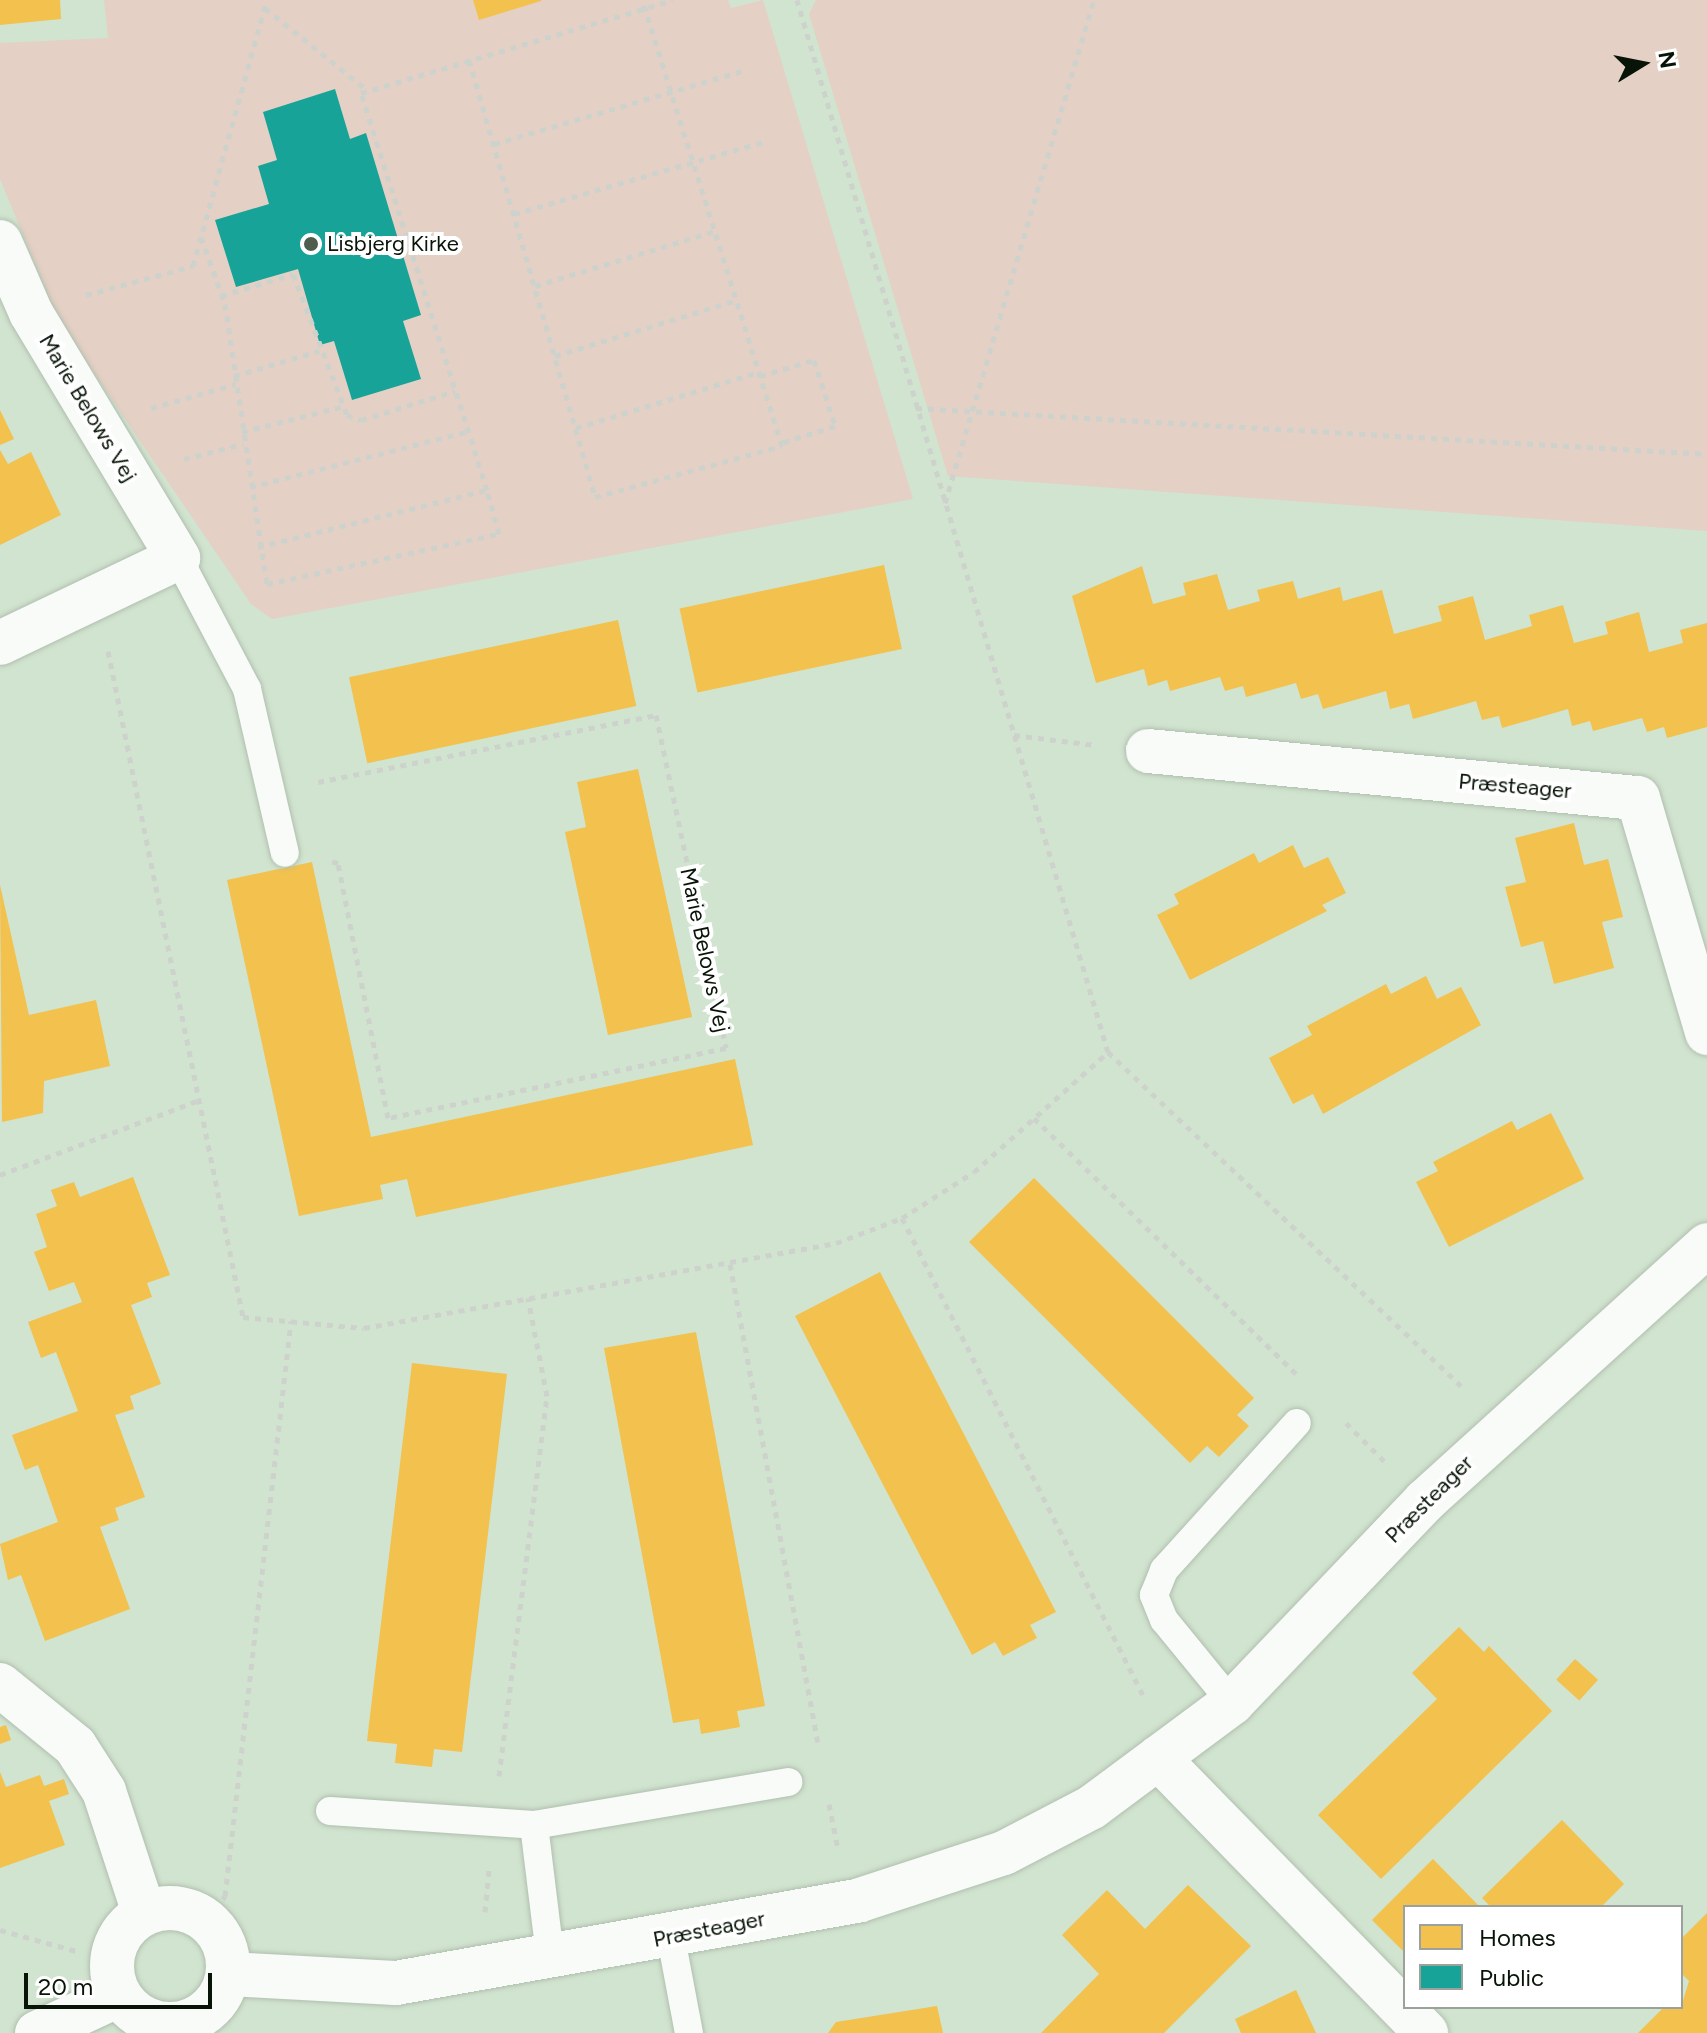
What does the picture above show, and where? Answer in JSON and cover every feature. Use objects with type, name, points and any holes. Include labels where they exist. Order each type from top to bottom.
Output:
[{"type":"street","name":"Marie Belows Vej","points":[[2,251],[31,313],[178,558]]},
{"type":"street","points":[[0,643],[178,558]]},
{"type":"street","name":"Præsteager","points":[[1148,751],[1638,798],[1707,1033]]},
{"type":"street","name":"Præsteager","points":[[228,1974],[396,1983],[671,1938],[847,1902],[1004,1853],[1092,1807],[1232,1703],[1425,1501],[1707,1245]]},
{"type":"street","points":[[0,1685],[83,1758],[104,1791],[144,1913]]},
{"type":"street","points":[[1164,1754],[1403,2009]]},
{"type":"street","points":[[37,2033],[115,1977],[127,1925],[144,1913],[168,1907],[209,1923],[227,1950],[228,1974],[216,2003],[176,2024],[143,2018],[115,1977]]},
{"type":"street","points":[[1403,2009],[1426,2033]]},
{"type":"lane","name":"Marie Belows Vej","points":[[178,558],[247,689],[285,853]]},
{"type":"lane","points":[[1232,1703],[1164,1620],[1154,1595],[1164,1570],[1297,1423]]},
{"type":"lane","points":[[330,1811],[492,1826],[534,1825],[788,1782]]},
{"type":"lane","points":[[534,1825],[550,1956]]},
{"type":"lane","points":[[671,1938],[689,2033]]},
{"type":"path","points":[[92,293],[193,266],[267,0]]},
{"type":"path","points":[[642,0],[781,443]]},
{"type":"path","points":[[201,237],[221,296],[258,547],[267,584],[279,584],[499,534],[361,93],[672,0]]},
{"type":"path","points":[[797,0],[1108,1052],[1504,1427]]},
{"type":"path","points":[[945,504],[1094,0]]},
{"type":"path","points":[[265,8],[368,91]]},
{"type":"path","points":[[469,60],[595,497],[835,426],[814,360],[576,428]]},
{"type":"path","points":[[494,144],[742,71]]},
{"type":"path","points":[[514,214],[763,142]]},
{"type":"path","points":[[535,286],[715,231]]},
{"type":"path","points":[[221,296],[293,274],[320,351]]},
{"type":"path","points":[[555,356],[737,300]]},
{"type":"path","points":[[234,376],[320,351],[328,355],[344,406],[361,420],[455,391]]},
{"type":"path","points":[[146,410],[236,384]]},
{"type":"path","points":[[242,432],[344,406]]},
{"type":"path","points":[[916,408],[1707,454]]},
{"type":"path","points":[[250,487],[469,431]]},
{"type":"path","points":[[184,459],[243,444]]},
{"type":"path","points":[[258,547],[487,490]]},
{"type":"path","points":[[97,596],[243,1317],[364,1328],[836,1243],[902,1218],[974,1172],[1108,1052]]},
{"type":"path","name":"Marie Belows Vej","points":[[273,791],[656,715],[726,1048],[388,1118],[338,863],[285,853]]},
{"type":"path","points":[[1013,735],[1148,751]]},
{"type":"path","points":[[0,1175],[197,1101]]},
{"type":"path","points":[[1034,1118],[1302,1380]]},
{"type":"path","points":[[902,1218],[1164,1754]]},
{"type":"path","points":[[730,1264],[819,1748]]},
{"type":"path","points":[[480,1968],[492,1826],[547,1396],[528,1298]]},
{"type":"path","points":[[209,1923],[225,1896],[291,1321]]},
{"type":"path","points":[[1336,1413],[1425,1501]]},
{"type":"path","points":[[828,1795],[847,1902]]},
{"type":"path","points":[[0,1930],[115,1977]]},
{"type":"shaded area","points":[[104,0],[728,0],[731,8],[763,0],[913,499],[272,619],[251,604],[59,322],[0,179],[0,43],[108,38]]},
{"type":"shaded area","points":[[816,0],[1707,0],[1707,531],[948,476],[809,14]]},
{"type":"building: Homes","points":[[0,0],[60,0],[61,19],[0,25]]},
{"type":"building: Homes","points":[[473,0],[541,0],[541,1],[479,20]]},
{"type":"building: Homes","points":[[0,410],[14,439],[0,445]]},
{"type":"building: Homes","points":[[0,450],[8,464],[31,452],[61,515],[0,545]]},
{"type":"building: Homes","points":[[884,565],[902,649],[697,693],[680,608]]},
{"type":"building: Homes","points":[[1142,566],[1153,604],[1186,595],[1183,583],[1217,574],[1228,610],[1260,601],[1257,590],[1293,581],[1298,599],[1340,587],[1343,601],[1382,590],[1394,634],[1442,621],[1438,606],[1473,596],[1485,640],[1532,626],[1529,615],[1563,605],[1574,643],[1608,634],[1605,622],[1639,612],[1649,652],[1683,643],[1680,630],[1707,623],[1707,727],[1667,738],[1664,727],[1647,732],[1642,718],[1593,731],[1590,721],[1572,726],[1568,709],[1502,728],[1499,716],[1482,720],[1476,701],[1413,719],[1409,704],[1390,709],[1386,691],[1323,709],[1318,694],[1301,699],[1296,683],[1246,697],[1243,686],[1225,691],[1220,677],[1170,691],[1167,680],[1148,686],[1144,669],[1096,683],[1072,596]]},
{"type":"building: Homes","points":[[618,620],[636,706],[367,763],[349,677]]},
{"type":"building: Homes","points":[[638,769],[692,1017],[608,1035],[565,832],[586,827],[577,782]]},
{"type":"building: Homes","points":[[1574,823],[1584,865],[1608,859],[1623,917],[1602,922],[1614,968],[1554,984],[1543,941],[1521,947],[1505,887],[1526,882],[1515,838]]},
{"type":"building: Homes","points":[[1293,845],[1304,868],[1328,857],[1346,893],[1322,905],[1327,911],[1190,980],[1157,915],[1179,904],[1174,894],[1254,853],[1259,863]]},
{"type":"building: Homes","points":[[312,862],[371,1137],[735,1059],[753,1145],[416,1217],[407,1179],[380,1185],[383,1199],[299,1216],[227,880]]},
{"type":"building: Homes","points":[[0,885],[29,1015],[96,1000],[110,1066],[44,1081],[43,1113],[2,1122]]},
{"type":"building: Homes","points":[[1426,976],[1437,999],[1461,987],[1481,1025],[1323,1114],[1313,1094],[1293,1104],[1269,1058],[1312,1035],[1307,1026],[1386,984],[1391,994]]},
{"type":"building: Homes","points":[[1551,1113],[1584,1179],[1449,1247],[1416,1182],[1438,1171],[1433,1162],[1512,1121],[1517,1130]]},
{"type":"building: Homes","points":[[133,1177],[170,1275],[147,1283],[152,1297],[131,1305],[161,1384],[130,1396],[134,1409],[115,1415],[145,1497],[115,1508],[119,1520],[100,1527],[130,1609],[45,1641],[21,1575],[8,1580],[0,1544],[58,1522],[38,1465],[25,1470],[12,1435],[78,1411],[56,1352],[41,1358],[28,1322],[82,1302],[74,1282],[49,1291],[34,1252],[47,1247],[36,1214],[57,1206],[51,1190],[74,1182],[80,1197]]},
{"type":"building: Homes","points":[[1034,1178],[1254,1398],[1237,1415],[1249,1426],[1219,1457],[1207,1446],[1190,1463],[969,1242]]},
{"type":"building: Homes","points":[[880,1272],[1056,1612],[1030,1625],[1037,1638],[1003,1656],[995,1642],[972,1655],[795,1316]]},
{"type":"building: Homes","points":[[696,1332],[765,1706],[737,1711],[740,1727],[701,1734],[699,1719],[673,1723],[604,1348]]},
{"type":"building: Homes","points":[[412,1363],[507,1374],[462,1752],[434,1749],[432,1767],[395,1763],[397,1744],[367,1741]]},
{"type":"building: Homes","points":[[1459,1627],[1484,1652],[1489,1646],[1552,1711],[1381,1879],[1318,1815],[1437,1699],[1412,1673]]},
{"type":"building: Homes","points":[[1575,1659],[1598,1680],[1579,1701],[1556,1680]]},
{"type":"building: Homes","points":[[6,1725],[11,1740],[0,1744],[0,1727]]},
{"type":"building: Homes","points":[[0,1772],[6,1787],[40,1775],[44,1786],[64,1779],[69,1794],[49,1801],[65,1845],[0,1868]]},
{"type":"building: Homes","points":[[1562,1820],[1624,1884],[1603,1905],[1489,1905],[1482,1898]]},
{"type":"building: Homes","points":[[1433,1859],[1478,1905],[1403,1905],[1403,1951],[1372,1920]]},
{"type":"building: Homes","points":[[1188,1885],[1251,1946],[1164,2033],[1041,2033],[1099,1974],[1062,1935],[1107,1890],[1145,1929]]},
{"type":"building: Homes","points":[[1707,1913],[1707,2033],[1638,2033],[1662,2009],[1683,2009],[1689,1981],[1683,1975],[1683,1937]]},
{"type":"building: Homes","points":[[1296,1990],[1316,2033],[1241,2033],[1235,2019]]},
{"type":"building: Homes","points":[[937,2006],[943,2033],[828,2033],[836,2022]]},
{"type":"building: Public","name":"Lisbjerg Kirke","points":[[335,89],[350,139],[366,133],[421,315],[403,321],[421,379],[352,400],[334,341],[320,345],[298,269],[236,287],[215,220],[269,204],[258,166],[277,160],[263,112]]},
{"type":"place","name":"Lisbjerg Kirke","points":[[311,244]]}]
